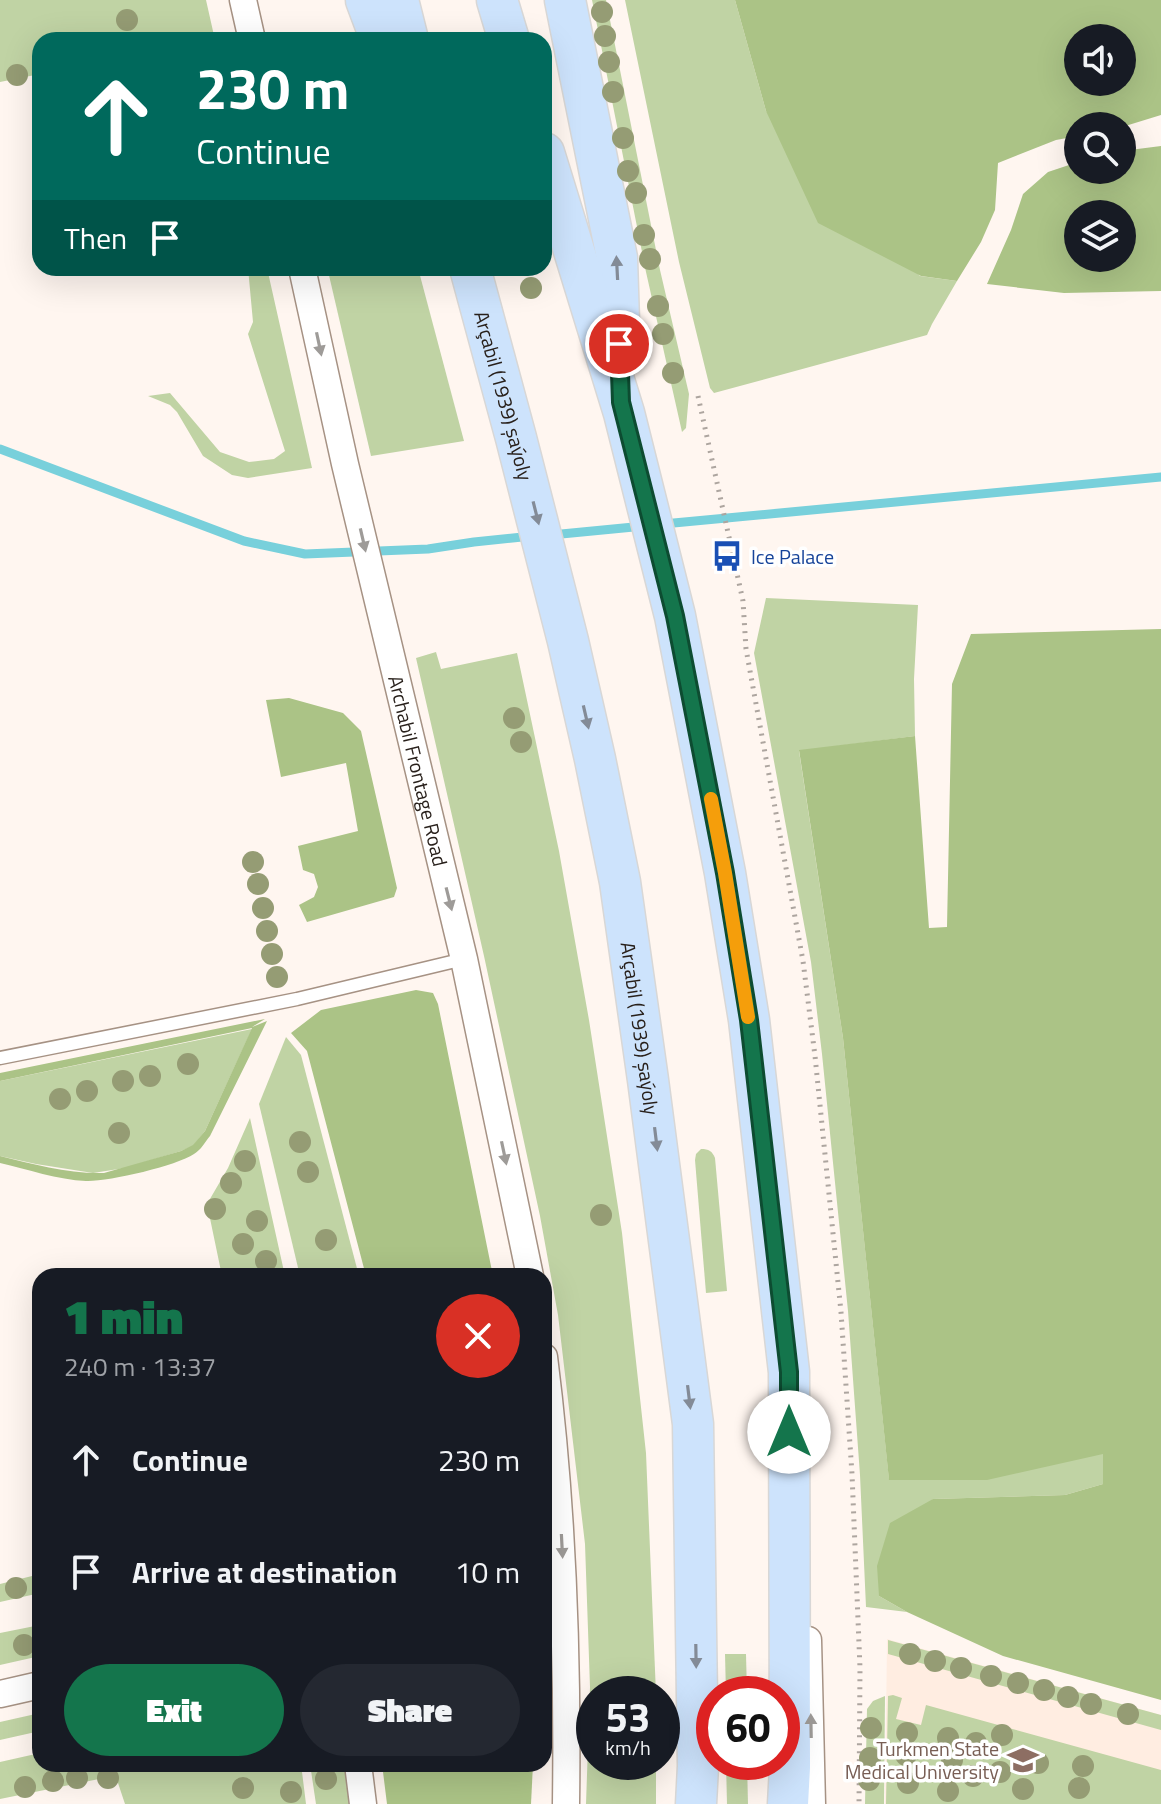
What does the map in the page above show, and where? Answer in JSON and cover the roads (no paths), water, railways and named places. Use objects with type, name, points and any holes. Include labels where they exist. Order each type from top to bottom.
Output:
[{"type":"main road","points":[[366,0],[378,32]]},
{"type":"main road","points":[[398,0],[406,32]]},
{"type":"main road","points":[[497,0],[507,32]]},
{"type":"main road","points":[[565,0],[617,258],[623,408]]},
{"type":"main road","points":[[552,179],[623,408],[675,616],[725,873],[749,1020],[789,1372],[788,1804]]},
{"type":"main road","points":[[462,276],[512,424]]},
{"type":"main road","name":"Arçabil (1939) şaýoly","points":[[472,276],[568,641],[620,882],[693,1424],[696,1804]]},
{"type":"street","points":[[243,0],[250,32]]},
{"type":"street","name":"Archabil Frontage Road","points":[[304,276],[345,464],[464,959],[528,1268]]},
{"type":"street","points":[[789,1372],[809,1661],[812,1804]]},
{"type":"street","points":[[552,1428],[562,1548],[567,1689],[566,1804]]},
{"type":"street","points":[[0,1694],[32,1687]]},
{"type":"street","points":[[359,1772],[363,1804]]},
{"type":"lane","points":[[0,1058],[297,999],[464,959]]},
{"type":"waterway","points":[[0,449],[244,541],[305,554],[428,549],[532,536]]},
{"type":"waterway","points":[[663,524],[1161,477]]},
{"type":"waterway","points":[[551,535],[644,526]]},
{"type":"place","name":"Ice Palace","points":[[727,556]]},
{"type":"place","name":"Turkmen State Medical University","points":[[1023,1760]]}]
